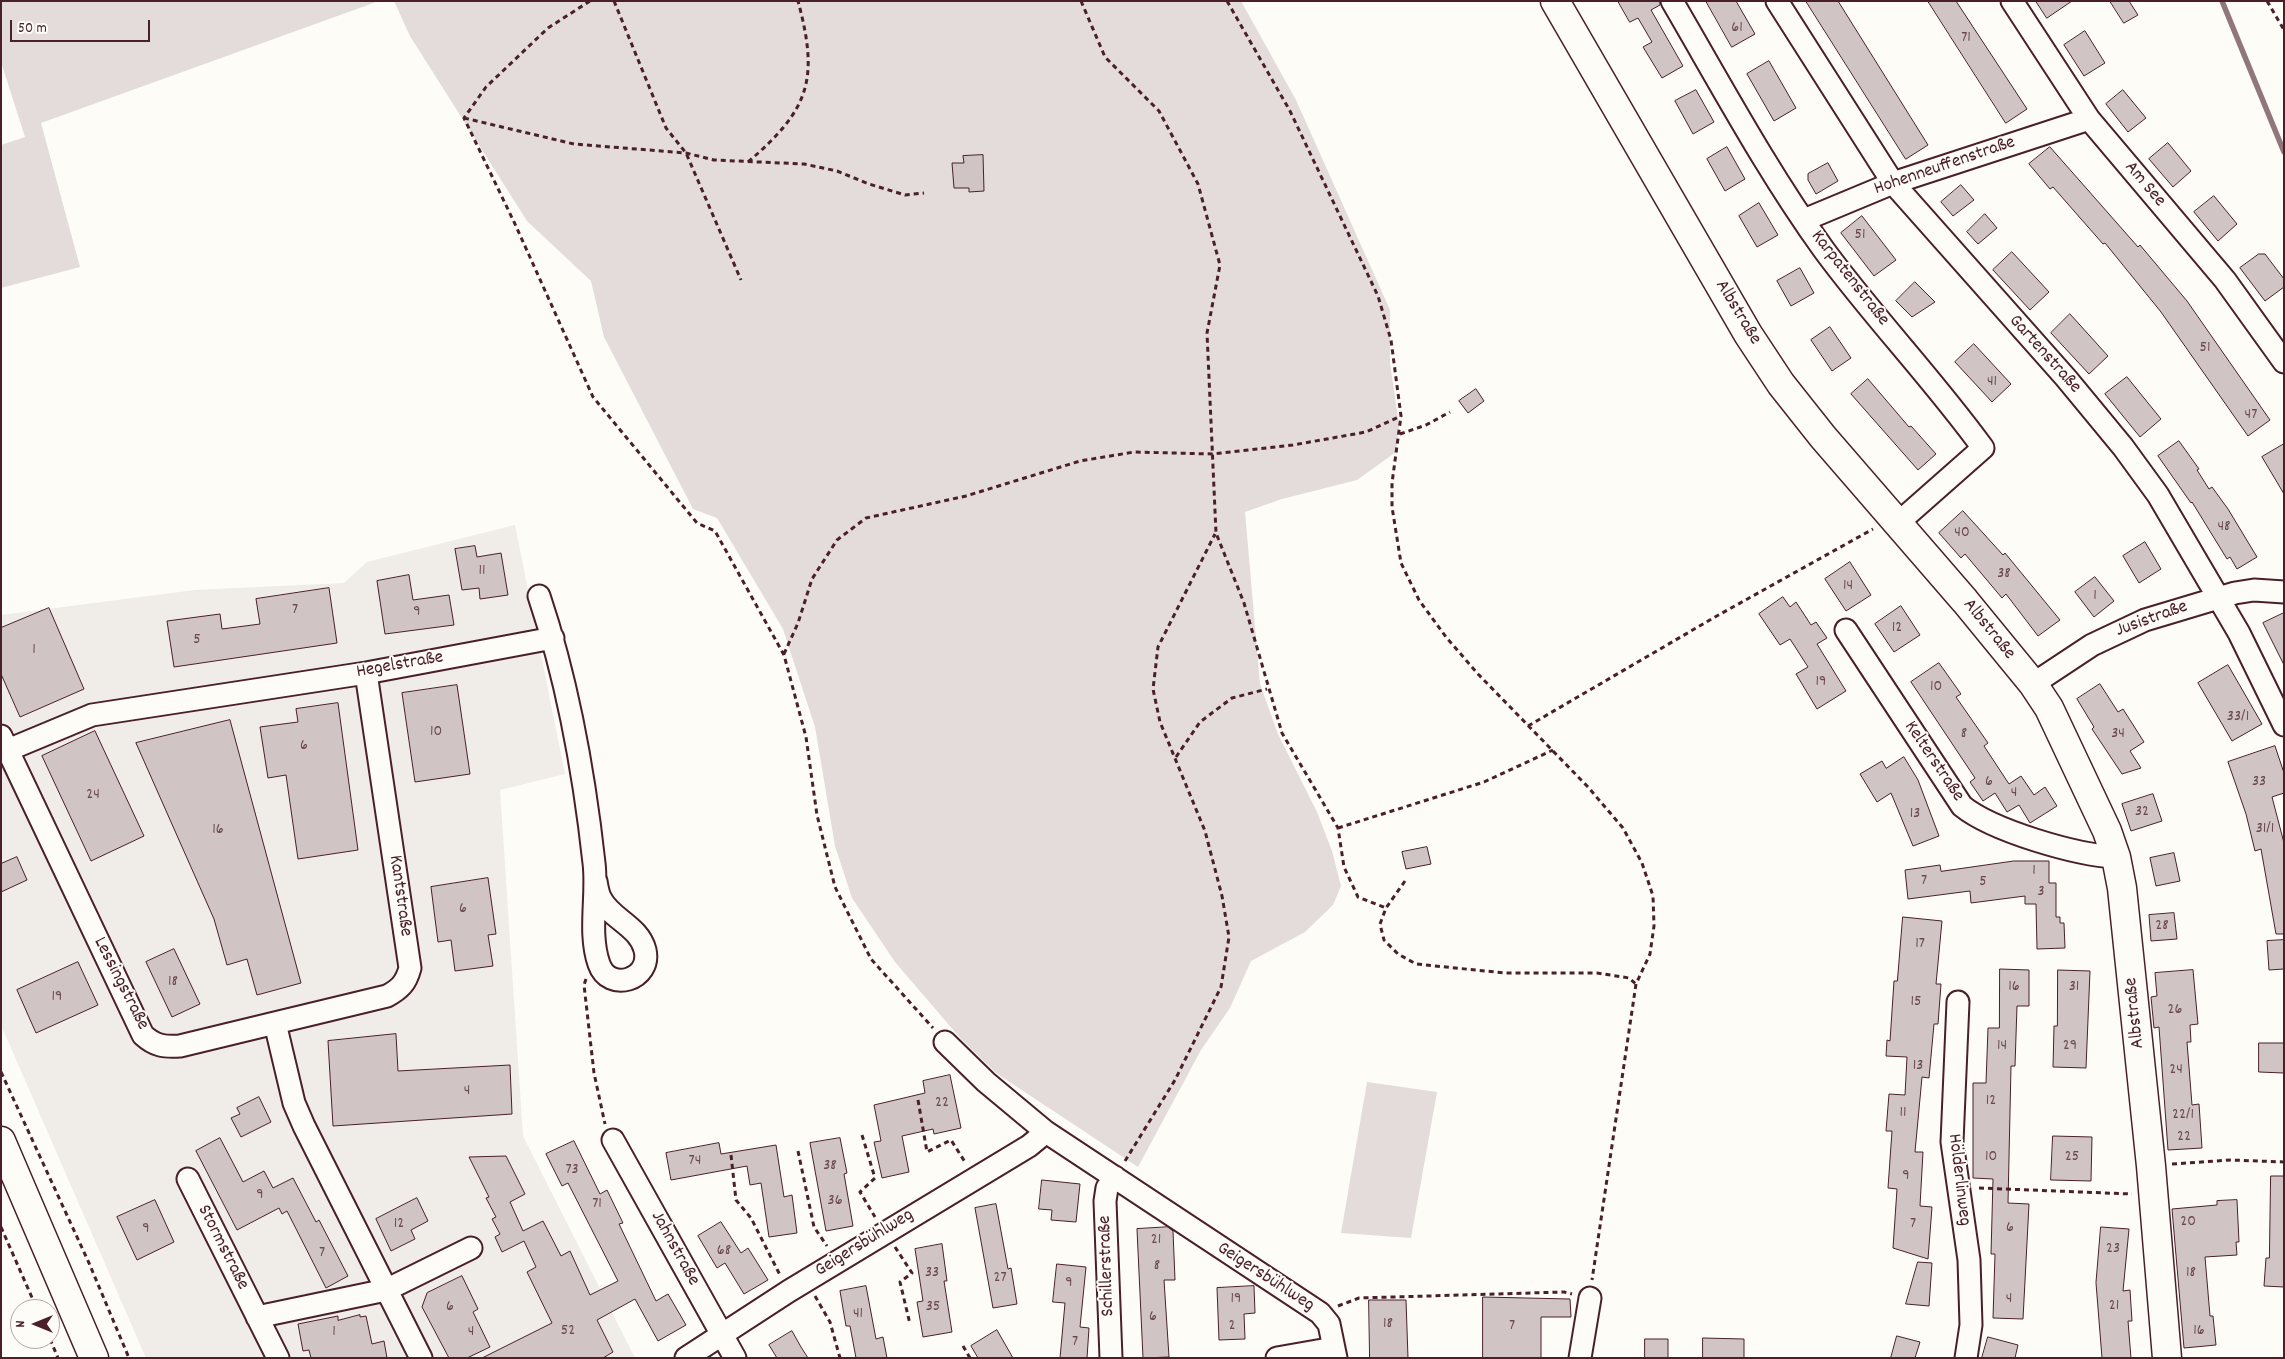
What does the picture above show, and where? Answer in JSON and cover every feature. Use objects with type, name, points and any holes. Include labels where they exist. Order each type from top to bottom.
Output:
[{"type":"street","name":"Albstraße","points":[[1555,1],[1748,334],[1781,384],[2033,684],[2049,708],[2097,806],[2116,857],[2134,995],[2154,1194],[2167,1358]]},
{"type":"street","name":"Karpatenstraße","points":[[1672,1],[1779,184],[1804,220],[1852,285],[1958,414],[1983,448],[1894,519]]},
{"type":"street","name":"Gartenstraße","points":[[1777,1],[1893,183],[2066,378],[2123,447],[2168,511],[2260,671],[2284,726]]},
{"type":"street","name":"Am See","points":[[2012,1],[2089,119],[2225,280],[2284,362]]},
{"type":"street","name":"Hohenneuffenstraße","points":[[1804,220],[1893,183],[2089,119]]},
{"type":"street","name":"Jusistraße","points":[[2033,684],[2092,645],[2145,620],[2219,597],[2254,590],[2284,592]]},
{"type":"street","points":[[539,596],[553,638],[574,729],[600,898],[636,934],[645,952],[644,967],[640,973],[630,980],[612,979],[600,969],[594,935],[596,881]]},
{"type":"street","name":"Kelterstraße","points":[[1846,630],[1962,806],[1974,816],[1994,825],[2077,852],[2116,857]]},
{"type":"street","name":"Hegelstraße","points":[[5,743],[92,715],[366,673],[553,638]]},
{"type":"street","name":"Kantstraße","points":[[276,1023],[387,996],[399,989],[407,980],[410,968],[366,673]]},
{"type":"street","name":"Lessingstraße","points":[[5,743],[143,1035],[152,1043],[166,1047],[180,1046],[276,1023]]},
{"type":"street","name":"Hölderlinweg","points":[[1958,1002],[1951,1122],[1953,1164],[1969,1260],[1971,1308],[1966,1358]]},
{"type":"street","points":[[276,1023],[298,1111],[421,1358]]},
{"type":"street","name":"Geigersbühlweg","points":[[945,1042],[986,1082],[1046,1132],[1320,1313],[1329,1324],[1335,1353]]},
{"type":"street","name":"Geigersbühlweg","points":[[686,1358],[720,1334],[838,1261],[1029,1146],[1046,1132]]},
{"type":"street","name":"Jahnstraße","points":[[613,1140],[735,1358]]},
{"type":"street","points":[[1,1141],[94,1358]]},
{"type":"street","name":"Schillerstraße","points":[[1111,1358],[1105,1201],[1107,1188],[1115,1178]]},
{"type":"street","name":"Stormstraße","points":[[188,1179],[278,1358]]},
{"type":"street","points":[[257,1318],[386,1290],[471,1248]]},
{"type":"street","points":[[1580,1358],[1590,1298]]},
{"type":"street","points":[[1277,1358],[1335,1353]]},
{"type":"path","points":[[464,118],[486,87],[548,28],[590,1]]},
{"type":"path","points":[[614,1],[666,128],[686,153],[741,280]]},
{"type":"path","points":[[748,162],[776,138],[797,112],[808,80],[807,37],[798,1]]},
{"type":"path","points":[[1081,1],[1105,57],[1159,111],[1198,184],[1220,265],[1207,333],[1216,533],[1244,603],[1282,733],[1338,828],[1344,866],[1358,897],[1386,908]]},
{"type":"path","points":[[1227,1],[1290,112],[1378,296],[1391,340],[1401,416],[1392,483],[1392,507],[1401,563],[1419,600],[1446,637],[1478,674],[1588,786],[1623,828],[1642,863],[1653,896],[1654,926],[1650,954],[1636,984],[1590,1298],[1564,1292],[1359,1298],[1335,1307]]},
{"type":"path","points":[[2266,1],[2284,30]]},
{"type":"path","points":[[464,118],[574,144],[686,153],[714,160],[804,164],[836,171],[905,195],[924,193]]},
{"type":"path","points":[[464,118],[516,224],[593,397],[697,523],[715,531],[784,654],[806,737],[817,814],[835,886],[871,959],[945,1042]]},
{"type":"path","points":[[1400,434],[1426,425],[1450,412]]},
{"type":"path","points":[[784,654],[798,623],[812,579],[836,540],[866,518],[966,496],[1080,461],[1134,452],[1213,454],[1293,445],[1366,432],[1401,416]]},
{"type":"path","points":[[1528,726],[1715,617],[1894,519]]},
{"type":"path","points":[[1115,1178],[1175,1080],[1221,986],[1228,937],[1222,896],[1205,831],[1160,722],[1153,689],[1158,646],[1216,533]]},
{"type":"path","points":[[1175,757],[1200,722],[1232,698],[1268,689]]},
{"type":"path","points":[[1338,828],[1484,782],[1553,750]]},
{"type":"path","points":[[1405,881],[1386,908],[1380,924],[1384,940],[1398,954],[1416,964],[1506,973],[1597,973],[1629,978],[1636,984]]},
{"type":"path","points":[[600,969],[588,973],[584,985],[594,1073],[604,1123],[613,1140]]},
{"type":"path","points":[[1,1072],[89,1263],[129,1358]]},
{"type":"path","points":[[918,1100],[927,1152],[951,1140],[974,1178]]},
{"type":"path","points":[[862,1135],[875,1178],[860,1192],[890,1229],[895,1247],[912,1273],[900,1282],[910,1324]]},
{"type":"path","points":[[798,1151],[814,1227],[838,1261]]},
{"type":"path","points":[[731,1155],[736,1200],[751,1218],[798,1286],[830,1322],[840,1358]]},
{"type":"path","points":[[2151,1166],[2231,1160],[2284,1162]]},
{"type":"path","points":[[1958,1187],[2154,1194]]},
{"type":"path","points":[[1,1227],[33,1299]]},
{"type":"path","points":[[963,1346],[970,1358]]},
{"type":"shaded area","points":[[1,1],[379,1],[41,123],[80,267],[1,288],[1,145],[25,137],[1,62]]},
{"type":"shaded area","points":[[394,1],[1241,1],[1296,100],[1390,310],[1390,363],[1399,425],[1396,452],[1357,480],[1282,499],[1245,512],[1260,684],[1278,734],[1317,812],[1332,851],[1341,886],[1333,905],[1305,932],[1251,961],[1230,1008],[1201,1050],[1138,1167],[996,1073],[961,1039],[895,962],[852,898],[835,846],[815,727],[783,629],[717,518],[693,509],[604,337],[591,281],[527,221],[410,36]]},
{"type":"shaded area","points":[[515,525],[565,774],[500,790],[523,1136],[635,1358],[146,1358],[1,1025],[1,615],[195,590],[344,583],[367,562]]},
{"type":"shaded area","points":[[1367,1082],[1437,1092],[1411,1238],[1341,1233]]},
{"type":"building","points":[[1618,1],[1660,1],[1660,5],[1651,10],[1683,66],[1662,78],[1643,47],[1652,42],[1638,18],[1630,22]]},
{"type":"building","points":[[1706,1],[1736,1],[1755,34],[1732,47]]},
{"type":"building","points":[[1806,1],[1838,1],[1928,145],[1906,159]]},
{"type":"building","points":[[1928,1],[1956,1],[2027,109],[2006,123]]},
{"type":"building","points":[[2036,1],[2072,1],[2047,18]]},
{"type":"building","points":[[2110,1],[2129,1],[2138,15],[2124,23]]},
{"type":"building","points":[[2085,31],[2105,63],[2084,76],[2064,45]]},
{"type":"building","points":[[1769,61],[1796,108],[1774,121],[1747,74]]},
{"type":"building","points":[[1696,90],[1714,122],[1693,134],[1675,101]]},
{"type":"building","points":[[2123,90],[2146,118],[2128,132],[2106,104]]},
{"type":"building","points":[[2168,143],[2191,171],[2173,187],[2149,159]]},
{"type":"building","points":[[1727,147],[1745,179],[1725,191],[1707,159]]},
{"type":"building","points":[[2050,147],[2138,247],[2140,245],[2187,301],[2270,420],[2248,436],[2161,312],[2105,243],[2103,244],[2053,187],[2050,189],[2029,164]]},
{"type":"building","points":[[983,155],[984,191],[969,192],[969,188],[954,188],[952,163],[964,163],[963,156]]},
{"type":"building","points":[[1828,163],[1838,181],[1816,194],[1808,180],[1808,174]]},
{"type":"building","points":[[1961,185],[1974,200],[1953,216],[1941,202]]},
{"type":"building","points":[[2214,196],[2237,224],[2218,241],[2194,212]]},
{"type":"building","points":[[1759,203],[1778,235],[1757,247],[1739,216]]},
{"type":"building","points":[[1985,214],[1997,228],[1978,244],[1967,232]]},
{"type":"building","points":[[1862,216],[1896,260],[1874,276],[1841,233]]},
{"type":"building","points":[[2012,252],[2049,292],[2030,310],[1993,270]]},
{"type":"building","points":[[2259,254],[2265,254],[2284,279],[2284,287],[2265,301],[2240,268]]},
{"type":"building","points":[[1800,268],[1814,293],[1791,306],[1777,281]]},
{"type":"building","points":[[1915,282],[1935,302],[1912,317],[1896,301]]},
{"type":"building","points":[[2070,314],[2108,356],[2089,374],[2051,333]]},
{"type":"building","points":[[1830,327],[1851,358],[1832,371],[1811,340]]},
{"type":"building","points":[[1974,344],[2011,384],[1992,402],[1955,362]]},
{"type":"building","points":[[2127,377],[2161,419],[2140,437],[2105,394]]},
{"type":"building","points":[[1868,379],[1909,427],[1911,426],[1936,454],[1918,470],[1851,394]]},
{"type":"building","points":[[1476,389],[1484,401],[1468,413],[1459,401]]},
{"type":"building","points":[[2179,441],[2199,469],[2197,470],[2209,489],[2212,487],[2228,509],[2257,557],[2237,569],[2230,557],[2227,559],[2192,502],[2158,456]]},
{"type":"building","points":[[2284,444],[2284,494],[2262,457]]},
{"type":"building","points":[[1963,511],[2003,555],[2005,553],[2060,620],[2038,636],[2006,594],[2002,598],[1965,554],[1961,558],[1939,533]]},
{"type":"building","points":[[2145,542],[2161,569],[2139,583],[2123,556]]},
{"type":"building","points":[[475,546],[477,557],[501,553],[508,595],[480,599],[479,588],[462,590],[455,549]]},
{"type":"building","points":[[1850,562],[1871,595],[1846,611],[1825,579]]},
{"type":"building","points":[[409,575],[413,600],[449,595],[454,625],[385,634],[377,581]]},
{"type":"building","points":[[2095,577],[2114,601],[2094,617],[2075,592]]},
{"type":"building","points":[[329,588],[337,643],[174,667],[167,621],[220,614],[222,629],[260,624],[256,599]]},
{"type":"building","points":[[1783,597],[1790,607],[1796,602],[1811,625],[1816,622],[1827,638],[1817,644],[1846,691],[1817,709],[1796,674],[1808,667],[1790,639],[1780,645],[1759,614]]},
{"type":"building","points":[[1901,606],[1920,635],[1894,652],[1875,624]]},
{"type":"building","points":[[49,608],[84,689],[20,717],[1,674],[1,628]]},
{"type":"building","points":[[2284,613],[2284,665],[2263,623]]},
{"type":"building","points":[[1939,663],[1961,694],[1956,697],[1988,743],[1984,746],[2009,784],[2021,776],[2034,795],[2045,787],[2057,806],[2030,823],[2019,805],[2007,812],[1995,793],[1983,801],[1970,782],[1975,778],[1911,682]]},
{"type":"building","points":[[2228,665],[2262,724],[2232,741],[2198,683]]},
{"type":"building","points":[[2100,684],[2118,712],[2123,709],[2144,742],[2130,751],[2141,768],[2122,774],[2092,729],[2094,727],[2077,699]]},
{"type":"building","points":[[457,685],[470,774],[415,782],[402,693]]},
{"type":"building","points":[[338,703],[358,850],[298,859],[286,775],[268,778],[260,727],[298,722],[296,709]]},
{"type":"building","points":[[230,720],[301,983],[257,995],[247,959],[227,965],[214,919],[136,743]]},
{"type":"building","points":[[95,731],[144,836],[91,861],[42,756]]},
{"type":"building","points":[[2275,746],[2284,773],[2284,793],[2272,797],[2284,843],[2284,934],[2276,934],[2261,849],[2255,851],[2246,814],[2228,762]]},
{"type":"building","points":[[1904,757],[1918,780],[1939,836],[1913,846],[1891,793],[1877,802],[1860,774],[1882,761],[1886,768]]},
{"type":"building","points":[[2153,794],[2162,821],[2131,831],[2122,804]]},
{"type":"building","points":[[1427,847],[1431,864],[1406,869],[1402,852]]},
{"type":"building","points":[[2174,853],[2180,881],[2156,886],[2150,858]]},
{"type":"building","points":[[17,857],[27,880],[1,892],[1,864]]},
{"type":"building","points":[[2014,861],[2049,861],[2049,883],[2056,883],[2056,917],[2060,917],[2060,923],[2064,923],[2065,948],[2037,949],[2036,904],[2025,904],[2025,896],[1971,903],[1970,891],[1908,899],[1905,870],[1940,865],[1941,871]]},
{"type":"building","points":[[488,878],[496,934],[488,935],[493,966],[455,971],[451,940],[438,942],[431,887]]},
{"type":"building","points":[[2174,913],[2177,939],[2151,941],[2149,915]]},
{"type":"building","points":[[1903,917],[1942,921],[1936,984],[1941,984],[1938,1024],[1934,1024],[1929,1078],[1922,1077],[1915,1152],[1923,1152],[1920,1206],[1932,1207],[1928,1259],[1893,1248],[1897,1189],[1888,1188],[1892,1131],[1886,1131],[1889,1094],[1905,1095],[1907,1057],[1886,1056],[1887,1040],[1890,1041],[1894,981],[1897,981]]},
{"type":"building","points":[[2284,940],[2284,969],[2269,970],[2267,941]]},
{"type":"building","points":[[174,949],[200,1004],[172,1017],[146,962]]},
{"type":"building","points":[[78,962],[98,1005],[36,1033],[17,990]]},
{"type":"building","points":[[2000,969],[2029,970],[2029,1006],[2017,1006],[2015,1066],[2011,1066],[2008,1203],[2029,1204],[2023,1319],[1993,1318],[1995,1254],[1991,1254],[1993,1179],[1973,1178],[1973,1083],[1986,1083],[1988,1028],[1999,1028]]},
{"type":"building","points":[[2058,970],[2090,971],[2086,1068],[2053,1067],[2054,1026],[2057,1026]]},
{"type":"building","points":[[2193,970],[2198,1024],[2190,1025],[2191,1042],[2187,1042],[2192,1105],[2199,1104],[2202,1148],[2168,1150],[2159,1027],[2154,1028],[2151,997],[2157,996],[2155,973]]},
{"type":"building","points":[[396,1034],[398,1071],[510,1065],[512,1114],[333,1126],[328,1041]]},
{"type":"building","points":[[2259,1043],[2284,1043],[2284,1073],[2259,1072]]},
{"type":"building","points":[[950,1075],[961,1128],[934,1134],[933,1129],[902,1136],[909,1172],[882,1178],[874,1142],[881,1141],[874,1105],[925,1093],[923,1081]]},
{"type":"building","points":[[259,1097],[271,1122],[241,1137],[231,1118],[240,1114],[237,1108]]},
{"type":"building","points":[[2053,1136],[2092,1137],[2091,1181],[2051,1180]]},
{"type":"building","points":[[220,1138],[243,1182],[264,1171],[273,1188],[293,1178],[316,1222],[319,1220],[348,1276],[326,1288],[287,1211],[282,1214],[279,1208],[237,1230],[196,1151]]},
{"type":"building","points":[[840,1138],[847,1173],[844,1174],[853,1226],[826,1231],[810,1143]]},
{"type":"building","points":[[574,1141],[600,1194],[607,1190],[623,1223],[619,1224],[656,1301],[668,1294],[686,1325],[658,1341],[635,1299],[597,1320],[613,1352],[603,1358],[482,1358],[552,1323],[527,1272],[536,1267],[524,1241],[502,1252],[495,1237],[500,1234],[492,1219],[496,1217],[486,1198],[489,1197],[469,1157],[506,1156],[525,1194],[510,1202],[523,1231],[543,1221],[561,1256],[570,1251],[590,1295],[618,1281],[568,1183],[562,1186],[546,1154]]},
{"type":"building","points":[[719,1143],[721,1154],[776,1145],[784,1197],[792,1195],[797,1233],[769,1237],[761,1183],[750,1185],[747,1166],[671,1180],[666,1153]]},
{"type":"building","points":[[2271,1176],[2284,1176],[2284,1287],[2264,1286],[2266,1258],[2269,1258]]},
{"type":"building","points":[[1042,1180],[1080,1184],[1076,1222],[1051,1220],[1052,1210],[1039,1209]]},
{"type":"building","points":[[417,1198],[428,1221],[411,1230],[415,1239],[391,1251],[376,1219]]},
{"type":"building","points":[[155,1200],[174,1242],[137,1260],[117,1217]]},
{"type":"building","points":[[2237,1200],[2239,1242],[2236,1242],[2237,1255],[2205,1257],[2210,1316],[2213,1316],[2216,1345],[2184,1348],[2172,1209],[2217,1205],[2217,1201]]},
{"type":"building","points":[[996,1204],[1008,1269],[1011,1268],[1017,1304],[993,1308],[975,1208]]},
{"type":"building","points":[[721,1222],[741,1253],[748,1248],[768,1280],[744,1294],[725,1263],[717,1268],[698,1236]]},
{"type":"building","points":[[1168,1227],[1173,1231],[1175,1280],[1164,1280],[1169,1357],[1143,1358],[1137,1229]]},
{"type":"building","points":[[2101,1227],[2129,1229],[2123,1291],[2130,1290],[2132,1321],[2128,1321],[2131,1358],[2102,1358],[2096,1283]]},
{"type":"building","points":[[942,1244],[947,1281],[944,1281],[952,1332],[923,1337],[917,1302],[923,1301],[915,1249]]},
{"type":"building","points":[[1918,1262],[1932,1263],[1929,1306],[1906,1304]]},
{"type":"building","points":[[1057,1264],[1086,1267],[1080,1327],[1089,1328],[1087,1358],[1060,1358],[1065,1303],[1053,1302]]},
{"type":"building","points":[[462,1276],[478,1309],[473,1312],[490,1347],[467,1358],[449,1358],[422,1307],[427,1293]]},
{"type":"building","points":[[866,1286],[876,1339],[883,1337],[887,1358],[856,1358],[850,1326],[846,1326],[840,1291]]},
{"type":"building","points":[[1254,1286],[1255,1313],[1244,1314],[1245,1339],[1219,1340],[1217,1288]]},
{"type":"building","points":[[1483,1297],[1570,1299],[1571,1317],[1541,1317],[1541,1358],[1483,1358]]},
{"type":"building","points":[[1369,1300],[1406,1300],[1408,1358],[1370,1358]]},
{"type":"building","points":[[360,1315],[360,1317],[366,1316],[372,1344],[384,1341],[387,1358],[311,1358],[309,1350],[303,1351],[298,1324],[338,1316],[338,1320]]},
{"type":"building","points":[[997,1330],[1013,1358],[978,1358],[971,1346]]},
{"type":"building","points":[[792,1331],[808,1358],[777,1358],[769,1345]]},
{"type":"building","points":[[1897,1336],[1920,1342],[1915,1358],[1891,1358]]},
{"type":"building","points":[[1988,1337],[2018,1345],[2015,1358],[1982,1358]]},
{"type":"building","points":[[1703,1338],[1744,1339],[1744,1358],[1703,1358]]},
{"type":"building","points":[[1645,1339],[1668,1339],[1668,1358],[1645,1358]]},
{"type":"waterway","points":[[2222,1],[2284,152]]}]
